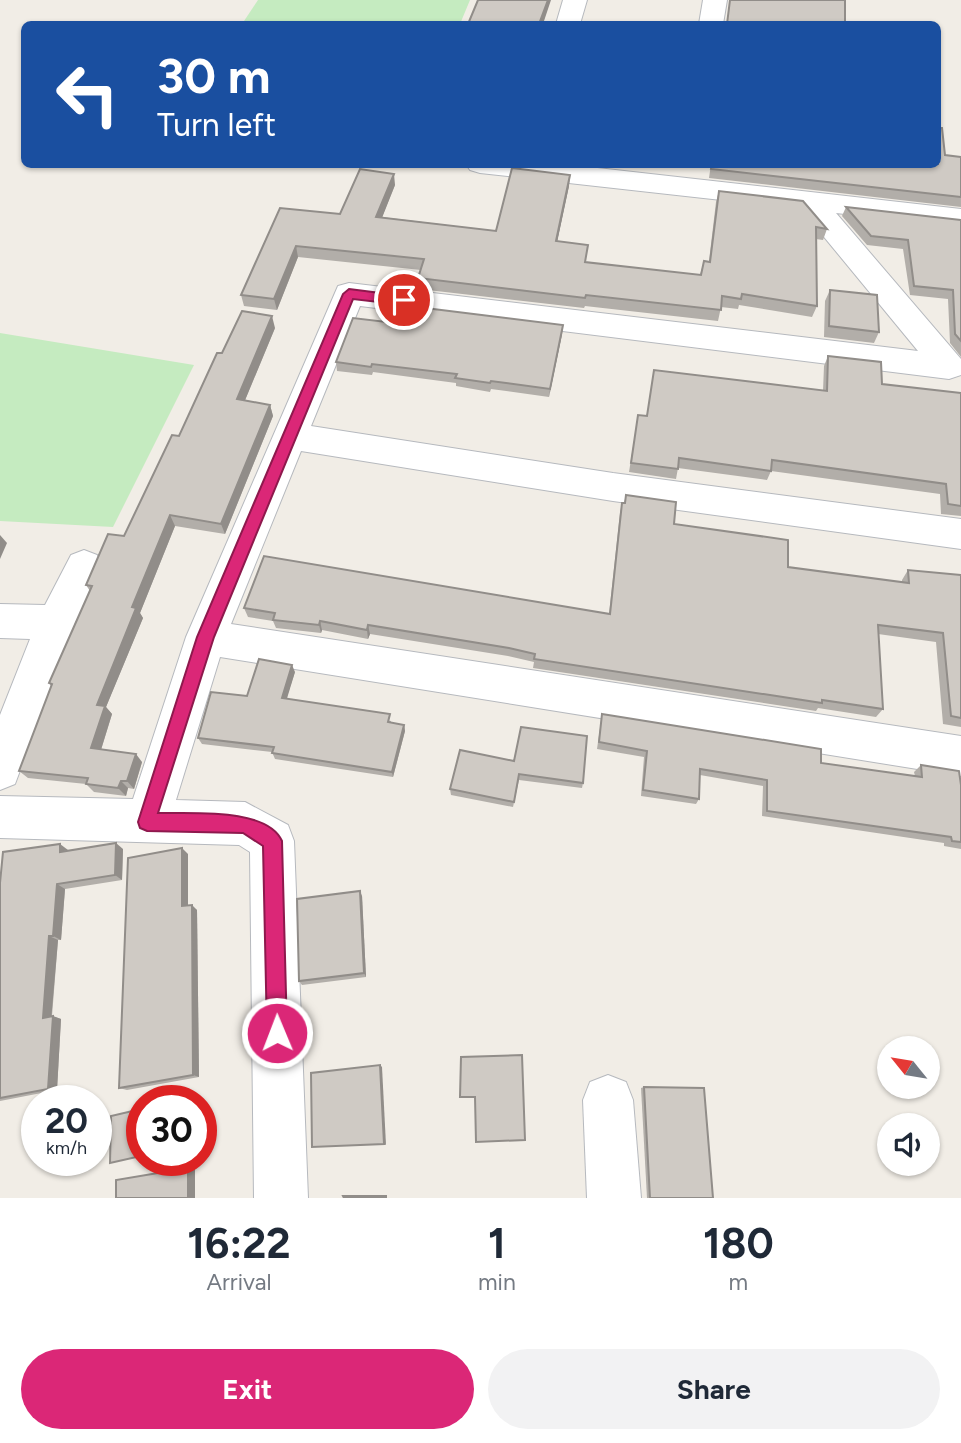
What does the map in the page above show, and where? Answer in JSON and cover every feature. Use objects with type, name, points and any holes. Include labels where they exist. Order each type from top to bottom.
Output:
[{"type":"street","points":[[569,21],[575,0]]},
{"type":"street","points":[[712,21],[715,0]]},
{"type":"street","points":[[543,168],[689,176],[811,202],[961,218]]},
{"type":"street","points":[[811,202],[955,374]]},
{"type":"street","points":[[147,822],[206,637],[349,294],[955,374]]},
{"type":"street","points":[[289,436],[613,487],[961,534]]},
{"type":"street","points":[[0,770],[56,622],[84,566]]},
{"type":"street","points":[[0,621],[56,622]]},
{"type":"street","points":[[206,637],[961,756]]},
{"type":"street","points":[[0,817],[245,824],[272,841],[281,1198]]},
{"type":"street","points":[[608,1100],[614,1198]]},
{"type":"green space","points":[[258,0],[470,0],[461,21],[244,21]]},
{"type":"green space","points":[[0,333],[194,365],[113,527],[0,521]]},
{"type":"building","points":[[478,0],[548,0],[540,21],[469,21]]},
{"type":"building","points":[[730,0],[845,0],[845,21],[727,21]]},
{"type":"building","points":[[942,128],[945,155],[961,157],[961,197],[711,169],[941,168]]},
{"type":"building","points":[[512,168],[570,175],[556,241],[588,245],[585,262],[701,275],[704,261],[710,262],[719,191],[803,201],[827,229],[816,227],[817,306],[742,294],[741,299],[722,296],[721,310],[586,295],[585,298],[418,278],[424,259],[296,246],[274,299],[241,295],[280,208],[340,214],[360,169],[394,174],[376,217],[496,231]]},
{"type":"building","points":[[846,207],[961,220],[961,341],[955,334],[953,290],[914,286],[908,240],[871,236]]},
{"type":"building","points":[[830,290],[877,295],[879,332],[829,326]]},
{"type":"building","points":[[409,306],[563,325],[550,389],[455,378],[457,374],[336,362],[353,318],[403,324]]},
{"type":"building","points":[[242,311],[272,316],[237,399],[270,405],[221,524],[170,515],[132,607],[136,608],[97,705],[105,706],[91,748],[136,754],[127,781],[121,781],[118,788],[86,784],[88,778],[19,771],[52,684],[49,683],[92,586],[86,585],[108,534],[124,536],[172,435],[179,436],[217,353],[222,353]]},
{"type":"building","points":[[828,356],[881,362],[882,384],[961,393],[961,506],[948,504],[946,484],[772,460],[771,471],[679,458],[678,469],[631,463],[638,415],[647,416],[654,370],[827,391]]},
{"type":"building","points":[[626,495],[676,502],[674,524],[788,540],[788,567],[909,583],[908,570],[961,575],[961,718],[951,716],[943,633],[878,625],[883,709],[822,700],[822,703],[534,659],[535,654],[509,648],[368,625],[367,630],[320,621],[319,625],[273,620],[275,613],[244,608],[264,556],[610,614],[622,503],[625,503]]},
{"type":"building","points":[[259,659],[292,665],[282,698],[390,714],[388,722],[404,725],[392,772],[272,753],[274,747],[198,738],[211,692],[247,696]]},
{"type":"building","points":[[602,714],[821,749],[821,763],[922,777],[921,765],[959,771],[961,842],[952,841],[951,837],[767,811],[767,780],[700,769],[699,799],[643,790],[647,751],[599,742]]},
{"type":"building","points":[[521,727],[587,736],[583,783],[519,774],[514,802],[450,789],[460,750],[514,761]]},
{"type":"building","points":[[116,843],[115,875],[57,884],[53,936],[49,936],[43,1018],[53,1016],[48,1085],[21,1085],[21,1094],[0,1098],[0,883],[3,852],[60,844],[60,852]]},
{"type":"building","points":[[182,848],[182,906],[192,905],[193,1075],[119,1088],[128,858]]},
{"type":"building","points":[[360,891],[364,973],[299,981],[297,899]]},
{"type":"building","points":[[522,1055],[525,1140],[476,1142],[475,1097],[460,1097],[461,1057]]},
{"type":"building","points":[[380,1065],[384,1144],[312,1147],[311,1073]]},
{"type":"building","points":[[644,1087],[704,1088],[713,1198],[650,1198]]},
{"type":"building","points":[[126,1112],[126,1159],[112,1163],[112,1116]]},
{"type":"building","points":[[140,1176],[188,1176],[188,1198],[116,1198],[116,1180]]},
{"type":"building","points":[[343,1196],[386,1196],[386,1198],[344,1198]]},
{"type":"route","points":[[277,1033],[272,841],[245,824],[147,822],[206,637],[349,294],[404,300]]}]
